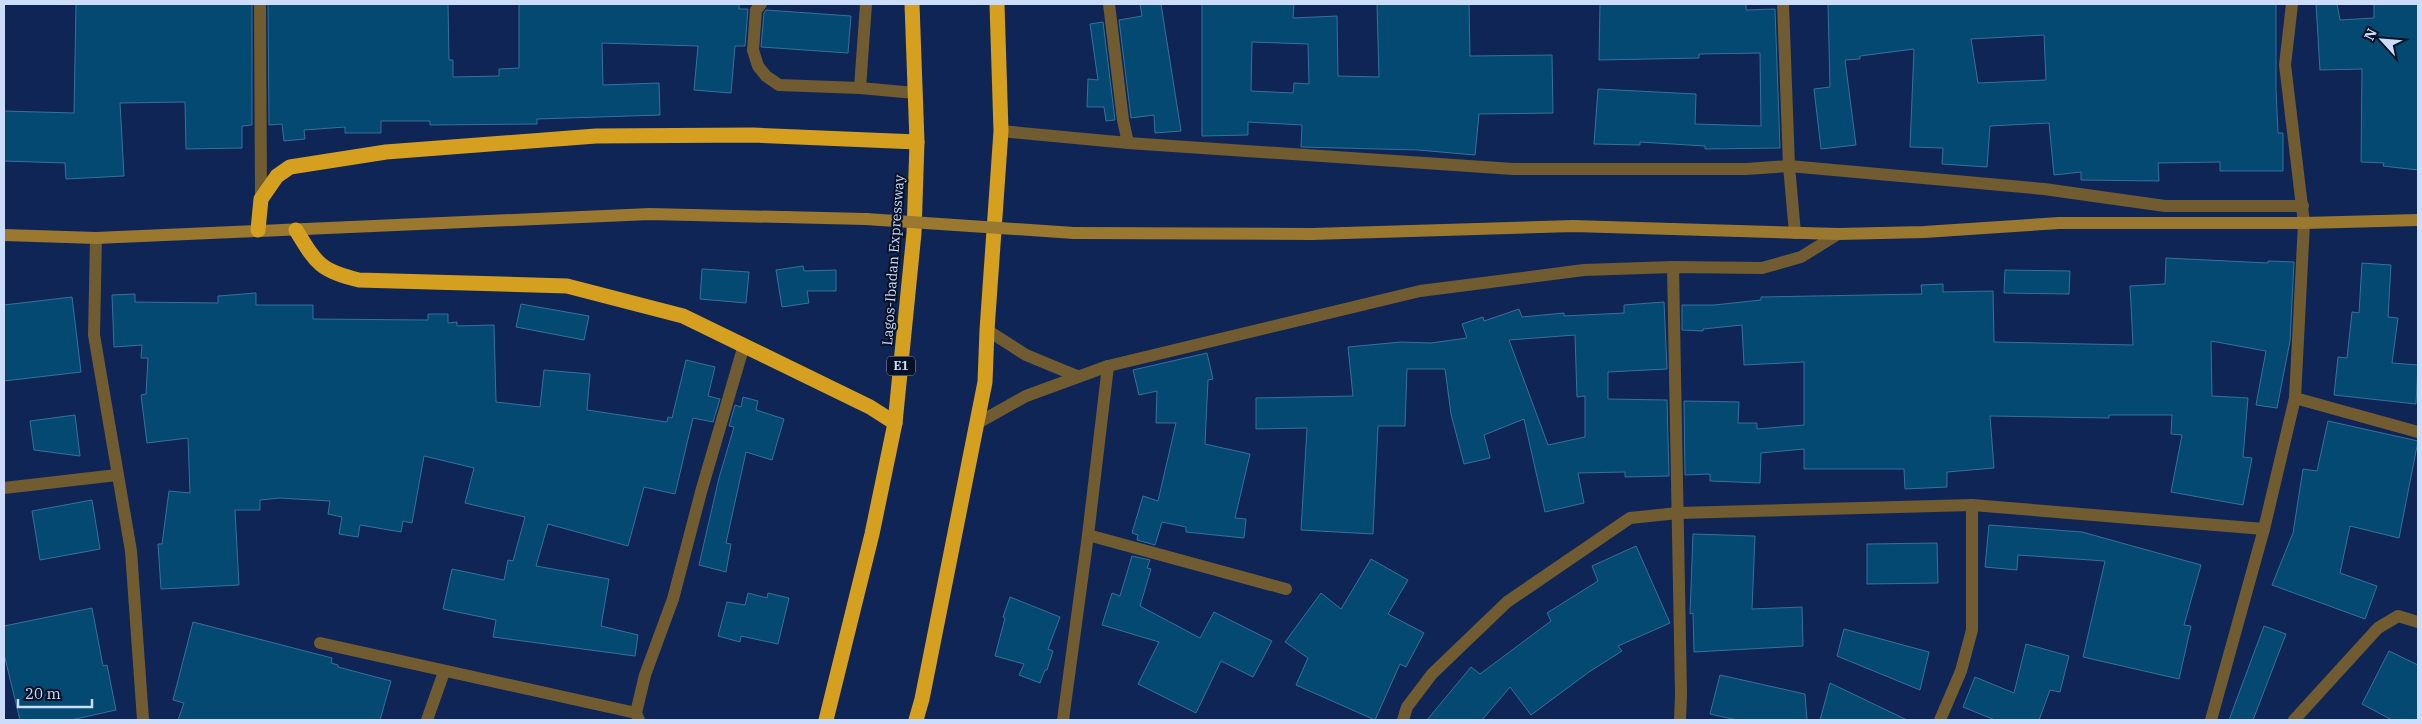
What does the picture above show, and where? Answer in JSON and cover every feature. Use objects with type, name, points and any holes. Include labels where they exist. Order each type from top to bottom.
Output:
[{"type":"highway","name":"Lagos-Ibadan Expressway","points":[[826,720],[872,534],[895,423],[914,234],[917,142],[912,4]]},
{"type":"highway","points":[[916,720],[922,699],[985,382],[1001,132],[997,4]]},
{"type":"highway","points":[[258,230],[261,199],[277,176],[290,166],[386,152],[596,136],[753,135],[917,142]]},
{"type":"highway","points":[[296,230],[315,261],[339,276],[360,280],[567,286],[683,316],[870,407],[895,423]]},
{"type":"main road","points":[[4,235],[96,238],[650,214],[866,219],[1074,234],[1312,234],[1573,226],[1838,234],[1924,232],[2059,223],[2304,223],[2418,220]]},
{"type":"street","points":[[260,4],[261,199]]},
{"type":"street","points":[[761,4],[756,10],[753,50],[758,66],[766,76],[779,85],[860,88],[915,93]]},
{"type":"street","points":[[860,88],[866,4]]},
{"type":"street","points":[[1110,4],[1123,120],[1128,143]]},
{"type":"street","points":[[1783,4],[1789,166],[1795,233]]},
{"type":"street","points":[[2211,720],[2264,529],[2295,398],[2304,223],[2285,66],[2292,4]]},
{"type":"street","points":[[1001,132],[1128,143],[1513,169],[1746,170],[1789,166],[2044,189],[2165,206],[2303,206]]},
{"type":"street","points":[[976,424],[1026,396],[1108,366],[1420,291],[1584,270],[1673,267],[1762,268],[1800,257],[1838,234]]},
{"type":"street","points":[[96,238],[94,335],[131,551],[143,720]]},
{"type":"street","points":[[1673,267],[1680,720]]},
{"type":"street","points":[[987,330],[1026,354],[1077,376]]},
{"type":"street","points":[[320,643],[444,672],[552,693],[638,717],[645,675],[673,599],[701,492],[744,345]]},
{"type":"street","points":[[1063,720],[1108,366]]},
{"type":"street","points":[[2295,398],[2418,432]]},
{"type":"street","points":[[4,488],[117,475]]},
{"type":"street","points":[[1403,720],[1407,707],[1432,674],[1507,602],[1630,518],[1678,513],[1972,505],[2264,529]]},
{"type":"street","points":[[1940,720],[1961,671],[1972,630],[1972,505]]},
{"type":"street","points":[[1088,535],[1286,589]]},
{"type":"street","points":[[2294,720],[2378,628],[2398,616],[2418,622]]},
{"type":"street","points":[[427,720],[444,672]]},
{"type":"building","points":[[76,4],[252,4],[252,125],[242,126],[242,148],[186,149],[185,102],[120,103],[124,176],[66,179],[65,163],[4,161],[4,111],[74,113]]},
{"type":"building","points":[[268,4],[448,4],[449,60],[453,60],[453,77],[499,76],[499,69],[519,68],[519,4],[739,4],[739,9],[748,9],[745,46],[735,46],[731,93],[694,90],[698,46],[602,43],[603,85],[659,83],[660,115],[537,119],[537,124],[430,125],[430,121],[381,121],[381,133],[345,133],[345,127],[304,130],[305,139],[284,141],[282,124],[269,125]]},
{"type":"building","points":[[1140,4],[1161,4],[1181,131],[1155,133],[1154,115],[1131,118],[1119,20],[1142,16]]},
{"type":"building","points":[[1202,4],[1294,4],[1293,18],[1337,16],[1338,76],[1379,77],[1377,4],[1469,4],[1470,56],[1552,55],[1553,113],[1479,114],[1475,155],[1418,150],[1301,147],[1302,125],[1248,122],[1248,135],[1202,136]],"holes":[[[1252,42],[1308,44],[1309,84],[1294,83],[1293,93],[1251,91]]]},
{"type":"building","points":[[1600,4],[1746,4],[1746,10],[1775,9],[1780,148],[1705,149],[1705,146],[1640,142],[1640,145],[1594,144],[1598,89],[1696,94],[1695,124],[1761,126],[1760,53],[1699,54],[1699,58],[1599,60]]},
{"type":"building","points":[[1828,4],[2276,4],[2276,90],[2278,133],[2283,133],[2283,171],[2220,171],[2220,162],[2158,163],[2159,181],[2081,180],[2081,172],[2054,175],[2049,123],[1990,126],[1987,167],[1942,164],[1943,148],[1910,147],[1914,49],[1860,56],[1860,59],[1845,60],[1856,145],[1821,149],[1814,89],[1830,87]],"holes":[[[2044,35],[2046,80],[1978,83],[1971,39]]]},
{"type":"building","points":[[2316,4],[2337,4],[2340,20],[2374,18],[2374,4],[2418,4],[2418,170],[2383,166],[2384,163],[2361,162],[2362,69],[2320,70]]},
{"type":"building","points":[[766,10],[851,16],[848,53],[761,47],[764,13]]},
{"type":"building","points":[[1103,22],[1115,120],[1106,121],[1104,107],[1087,107],[1088,79],[1098,80],[1090,24]]},
{"type":"building","points":[[2166,258],[2268,263],[2268,261],[2294,262],[2290,341],[2277,408],[2256,405],[2266,351],[2211,341],[2212,396],[2248,398],[2243,457],[2252,458],[2243,505],[2171,492],[2182,435],[2171,434],[2172,415],[2109,415],[2109,418],[1990,416],[1994,468],[1947,472],[1947,487],[1905,489],[1904,469],[1804,469],[1804,449],[1761,453],[1760,483],[1710,481],[1710,474],[1685,475],[1684,401],[1739,402],[1738,423],[1757,423],[1757,429],[1804,425],[1804,362],[1744,365],[1742,325],[1703,329],[1703,331],[1682,330],[1682,305],[1714,305],[1761,300],[1761,297],[1922,294],[1921,285],[1943,284],[1943,292],[1993,291],[1994,342],[2133,345],[2130,286],[2165,284]]},
{"type":"building","points":[[2362,263],[2391,265],[2388,317],[2398,318],[2392,363],[2418,365],[2416,404],[2334,395],[2338,357],[2347,358],[2352,312],[2359,313]]},
{"type":"building","points":[[803,266],[804,271],[836,270],[836,291],[807,291],[809,303],[782,307],[776,270]]},
{"type":"building","points":[[702,269],[749,272],[746,303],[700,299]]},
{"type":"building","points":[[2005,270],[2070,271],[2069,294],[2004,293]]},
{"type":"building","points":[[256,293],[256,305],[313,305],[313,319],[428,320],[428,314],[448,314],[448,323],[457,322],[457,326],[494,325],[496,402],[540,407],[544,370],[590,374],[587,410],[667,422],[668,417],[672,418],[686,360],[715,367],[708,396],[720,399],[713,422],[693,418],[675,494],[644,487],[628,546],[548,524],[536,566],[609,579],[601,626],[638,635],[635,656],[493,637],[496,620],[443,609],[452,569],[504,580],[508,560],[513,561],[525,517],[465,503],[474,468],[424,456],[412,523],[403,521],[401,532],[360,525],[358,537],[339,534],[342,517],[328,514],[330,501],[280,498],[260,500],[260,510],[235,510],[239,585],[161,589],[158,544],[162,544],[169,491],[190,493],[188,438],[147,443],[141,395],[146,394],[148,358],[141,358],[142,345],[114,347],[112,295],[135,294],[135,302],[218,303],[218,296]]},
{"type":"building","points":[[72,297],[81,372],[4,381],[4,305]]},
{"type":"building","points":[[1664,302],[1667,369],[1608,372],[1608,399],[1667,400],[1669,476],[1625,477],[1625,472],[1578,473],[1584,503],[1545,512],[1524,419],[1484,435],[1490,458],[1464,464],[1451,414],[1445,369],[1407,369],[1405,426],[1378,426],[1373,534],[1301,530],[1307,428],[1256,429],[1256,398],[1353,396],[1348,347],[1401,342],[1431,343],[1467,338],[1462,324],[1483,317],[1484,321],[1519,309],[1522,317],[1564,313],[1564,316],[1624,313],[1624,305]],"holes":[[[1575,335],[1577,397],[1585,396],[1585,437],[1548,445],[1509,340]]]},
{"type":"building","points":[[521,304],[589,316],[584,340],[516,327]]},
{"type":"building","points":[[1207,353],[1213,379],[1208,380],[1205,444],[1250,454],[1235,518],[1246,519],[1244,538],[1186,532],[1186,527],[1162,522],[1155,545],[1137,540],[1138,535],[1132,533],[1143,496],[1158,501],[1176,423],[1156,423],[1157,391],[1139,395],[1133,370]]},
{"type":"building","points":[[743,397],[758,401],[756,410],[784,419],[772,460],[746,452],[726,543],[731,544],[726,572],[699,565],[719,478],[734,427],[729,426],[735,405],[741,407]]},
{"type":"building","points":[[75,415],[80,456],[34,450],[30,421]]},
{"type":"building","points":[[2328,421],[2418,441],[2399,538],[2350,526],[2340,573],[2377,586],[2365,619],[2272,585],[2293,533],[2303,469],[2317,471]]},
{"type":"building","points":[[92,500],[100,549],[40,560],[32,511]]},
{"type":"building","points":[[1989,525],[2082,532],[2201,565],[2184,625],[2191,626],[2179,679],[2083,657],[2105,561],[2018,555],[2017,570],[1985,567]]},
{"type":"building","points":[[1693,534],[1755,536],[1752,609],[1802,607],[1803,646],[1694,652],[1693,613],[1690,614]]},
{"type":"building","points":[[1937,543],[1938,583],[1867,584],[1867,544]]},
{"type":"building","points":[[1636,546],[1670,623],[1618,646],[1622,651],[1589,672],[1531,715],[1510,687],[1482,720],[1427,720],[1471,667],[1480,674],[1551,621],[1547,613],[1598,581],[1592,566]]},
{"type":"building","points":[[1132,556],[1150,560],[1147,568],[1151,569],[1140,606],[1200,638],[1214,612],[1272,641],[1253,677],[1221,661],[1196,713],[1138,684],[1159,642],[1102,625],[1112,593],[1120,596]]},
{"type":"building","points":[[1371,559],[1408,580],[1388,614],[1424,633],[1406,667],[1400,664],[1375,720],[1296,685],[1308,658],[1285,642],[1321,593],[1341,609]]},
{"type":"building","points":[[748,593],[767,598],[768,593],[789,598],[778,644],[741,636],[740,642],[718,636],[727,602],[745,605]]},
{"type":"building","points":[[1010,597],[1060,617],[1048,649],[1053,651],[1047,670],[1045,670],[1040,683],[1019,675],[1024,664],[995,656],[1005,618],[1003,617]]},
{"type":"building","points":[[92,608],[103,666],[107,665],[116,710],[71,720],[20,720],[4,654],[4,626]]},
{"type":"building","points":[[193,622],[332,658],[331,663],[338,665],[338,667],[391,681],[380,720],[178,720],[184,703],[173,700]]},
{"type":"building","points":[[2264,626],[2286,634],[2253,720],[2229,720]]},
{"type":"building","points":[[1844,629],[1929,652],[1920,690],[1837,656]]},
{"type":"building","points":[[2026,644],[2069,656],[2060,692],[2050,690],[2039,720],[1995,720],[1963,707],[1975,677],[2014,693]]},
{"type":"building","points":[[2389,651],[2418,665],[2418,720],[2392,720],[2362,704]]},
{"type":"building","points":[[1720,675],[1805,694],[1807,720],[1737,720],[1710,714]]},
{"type":"building","points":[[1830,683],[1907,720],[1820,720]]}]
